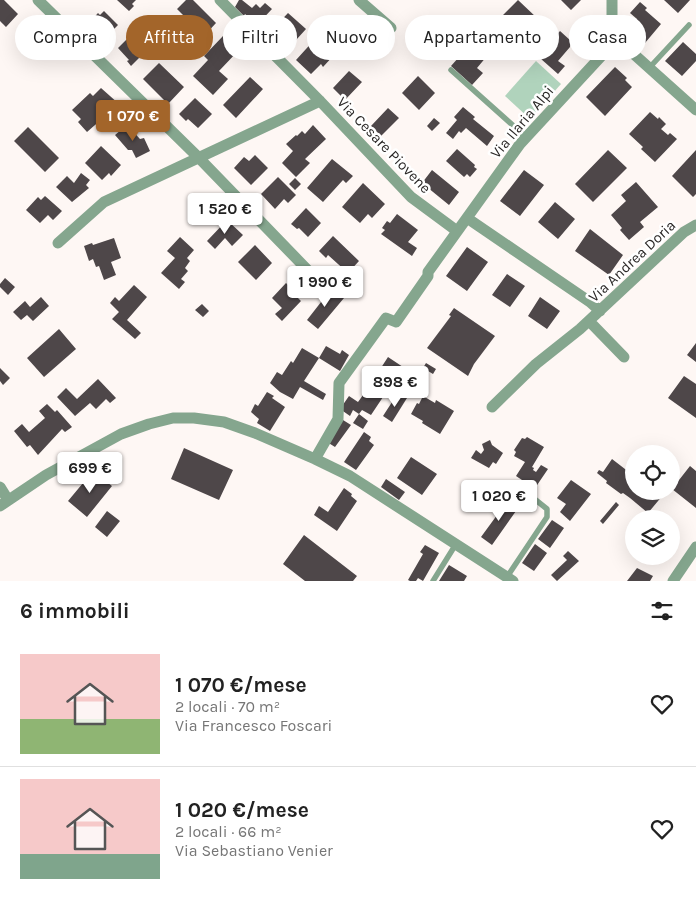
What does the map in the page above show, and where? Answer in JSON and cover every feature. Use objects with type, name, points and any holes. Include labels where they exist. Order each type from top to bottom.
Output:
[{"type":"street","points":[[38,0],[199,158],[323,286]]},
{"type":"street","name":"Via Cesare Piovene","points":[[220,0],[320,101],[411,198],[458,231]]},
{"type":"street","points":[[359,0],[376,15]]},
{"type":"street","points":[[612,0],[612,15]]},
{"type":"street","name":"Via Ilaria Alpi","points":[[458,231],[526,138],[598,60]]},
{"type":"street","points":[[642,60],[696,110]]},
{"type":"street","points":[[58,243],[104,202],[320,101]]},
{"type":"street","points":[[467,218],[590,302],[600,311]]},
{"type":"street","name":"Via Andrea Doria","points":[[492,407],[536,364],[600,311],[684,232],[696,225]]},
{"type":"street","points":[[315,458],[338,419],[339,383],[386,318],[396,322],[428,276],[428,272],[458,231]]},
{"type":"street","name":"Via Andrea Doria","points":[[588,321],[624,357]]},
{"type":"street","points":[[0,487],[4,503],[46,475],[121,434],[149,424],[173,418],[194,418],[224,422],[315,458],[350,476],[510,579]]},
{"type":"street","points":[[672,581],[696,547]]},
{"type":"lane","points":[[650,67],[689,25]]},
{"type":"lane","points":[[451,70],[526,138]]},
{"type":"lane","points":[[510,579],[547,517],[547,509],[532,497]]},
{"type":"lane","points":[[433,581],[456,544]]},
{"type":"green space","points":[[536,61],[561,84],[530,119],[505,96]]},
{"type":"building","points":[[0,0],[4,0],[18,14],[15,15],[6,27],[0,21]]},
{"type":"building","points":[[117,0],[136,0],[132,4],[134,6],[129,11]]},
{"type":"building","points":[[186,0],[193,0],[208,15],[183,15],[177,9]]},
{"type":"building","points":[[239,0],[242,0],[252,8],[256,4],[260,8],[265,3],[272,9],[266,15],[243,15],[235,7]]},
{"type":"building","points":[[518,0],[534,15],[503,15]]},
{"type":"building","points":[[561,0],[581,0],[571,10]]},
{"type":"building","points":[[664,0],[690,0],[678,13]]},
{"type":"building","points":[[640,2],[647,8],[645,10],[661,24],[646,42],[646,15],[632,15],[630,13]]},
{"type":"building","points":[[104,11],[108,15],[100,15]]},
{"type":"building","points":[[297,21],[306,29],[297,39]]},
{"type":"building","points":[[560,31],[569,39],[569,48],[559,60]]},
{"type":"building","points":[[223,36],[223,60],[229,60],[219,71],[228,79],[213,95],[193,76],[208,60],[213,60],[213,47]]},
{"type":"building","points":[[126,40],[126,57],[118,48]]},
{"type":"building","points":[[683,42],[696,54],[696,61],[682,76],[665,61]]},
{"type":"building","points":[[307,48],[307,60],[329,60],[323,67],[321,64],[311,74],[297,59]]},
{"type":"building","points":[[129,60],[137,60],[131,66],[127,61]]},
{"type":"building","points":[[456,60],[484,60],[477,68],[483,73],[472,85],[451,66]]},
{"type":"building","points":[[542,60],[559,60],[565,66],[558,74]]},
{"type":"building","points":[[159,63],[184,87],[168,104],[143,79]]},
{"type":"building","points":[[615,67],[627,78],[625,80],[632,87],[605,116],[586,97]]},
{"type":"building","points":[[349,71],[362,82],[345,100],[333,88]]},
{"type":"building","points":[[418,76],[435,93],[419,110],[402,93]]},
{"type":"building","points":[[250,77],[263,89],[236,118],[223,105]]},
{"type":"building","points":[[101,88],[119,104],[87,132],[78,122],[81,119],[72,110],[90,93],[93,96]]},
{"type":"building","points":[[195,98],[212,114],[198,128],[179,114]]},
{"type":"building","points":[[463,107],[475,117],[473,119],[494,136],[487,146],[466,128],[461,133],[459,131],[453,139],[446,133],[457,120],[454,117]]},
{"type":"building","points":[[388,108],[399,118],[381,136],[371,126]]},
{"type":"building","points":[[650,112],[666,124],[661,129],[677,139],[655,162],[629,134]]},
{"type":"building","points":[[434,118],[440,123],[432,131],[427,126]]},
{"type":"building","points":[[127,125],[140,139],[144,138],[150,151],[136,158],[132,150],[128,150],[115,135]]},
{"type":"building","points":[[313,125],[326,139],[305,159],[310,163],[296,177],[282,163],[293,151],[286,144],[302,131],[305,134]]},
{"type":"building","points":[[28,127],[59,158],[45,172],[14,141]]},
{"type":"building","points":[[101,146],[121,165],[111,176],[109,173],[102,180],[85,163]]},
{"type":"building","points":[[457,149],[477,169],[470,177],[467,174],[464,177],[446,161]]},
{"type":"building","points":[[608,150],[627,168],[593,202],[575,184]]},
{"type":"building","points":[[696,150],[696,194],[693,197],[672,176]]},
{"type":"building","points":[[255,155],[268,168],[251,185],[234,168],[244,157],[249,161]]},
{"type":"building","points":[[332,159],[353,176],[346,183],[343,180],[323,202],[307,188]]},
{"type":"building","points":[[432,170],[459,192],[449,205],[422,183]]},
{"type":"building","points":[[524,170],[544,185],[520,216],[500,201]]},
{"type":"building","points":[[81,173],[90,180],[86,185],[89,188],[72,202],[56,187],[67,176],[74,183]]},
{"type":"building","points":[[278,177],[296,195],[288,203],[284,199],[275,209],[261,194]]},
{"type":"building","points":[[295,178],[301,184],[295,190],[289,184]]},
{"type":"building","points":[[636,182],[658,207],[640,222],[644,227],[629,240],[611,215],[626,201],[621,195]]},
{"type":"building","points":[[363,183],[385,204],[372,218],[368,214],[360,223],[342,207]]},
{"type":"building","points":[[202,194],[208,200],[206,202],[216,211],[204,223],[188,207]]},
{"type":"building","points":[[45,196],[62,211],[53,220],[48,215],[40,223],[26,210],[38,197],[41,200]]},
{"type":"building","points":[[555,202],[575,219],[558,239],[538,222]]},
{"type":"building","points":[[306,208],[321,223],[308,237],[299,228],[297,229],[291,224]]},
{"type":"building","points":[[397,214],[418,230],[408,242],[417,248],[412,256],[381,234],[385,230],[382,228],[387,221],[390,223]]},
{"type":"building","points":[[227,220],[243,235],[232,246],[225,238],[215,249],[207,241]]},
{"type":"building","points":[[590,229],[623,255],[609,275],[575,251]]},
{"type":"building","points":[[333,236],[359,261],[348,273],[328,255],[326,258],[319,251]]},
{"type":"building","points":[[180,237],[194,250],[187,258],[190,261],[185,268],[188,271],[181,279],[185,282],[179,289],[161,273],[175,258],[167,251]]},
{"type":"building","points":[[114,238],[121,258],[111,262],[116,275],[104,280],[99,266],[96,267],[93,259],[89,261],[84,246]]},
{"type":"building","points":[[255,245],[272,263],[256,280],[238,262]]},
{"type":"building","points":[[467,247],[488,262],[467,291],[446,276]]},
{"type":"building","points":[[507,274],[525,286],[510,307],[492,295]]},
{"type":"building","points":[[5,278],[15,287],[8,295],[0,287]]},
{"type":"building","points":[[286,283],[301,301],[282,321],[275,314],[282,308],[272,298]]},
{"type":"building","points":[[134,285],[147,297],[127,320],[141,333],[135,339],[112,319],[119,312],[110,303],[115,297],[119,301]]},
{"type":"building","points":[[332,288],[344,298],[318,329],[307,320]]},
{"type":"building","points":[[41,297],[49,306],[33,321],[27,315],[21,320],[13,312],[25,301],[30,307]]},
{"type":"building","points":[[540,297],[560,311],[547,329],[528,316]]},
{"type":"building","points":[[202,304],[209,311],[203,317],[195,310]]},
{"type":"building","points":[[454,308],[495,336],[474,364],[468,376],[427,348],[451,316],[449,315]]},
{"type":"building","points":[[59,329],[76,349],[44,377],[27,358]]},
{"type":"building","points":[[696,343],[696,362],[687,355]]},
{"type":"building","points":[[326,346],[340,354],[342,350],[349,355],[340,371],[319,358]]},
{"type":"building","points":[[302,348],[319,358],[304,381],[326,394],[323,400],[300,387],[293,399],[280,392],[270,383],[277,372],[282,375],[291,361],[293,363]]},
{"type":"building","points":[[388,357],[406,369],[395,386],[377,374]]},
{"type":"building","points":[[426,363],[436,369],[433,374],[423,368]]},
{"type":"building","points":[[0,368],[10,378],[3,385],[0,381]]},
{"type":"building","points":[[684,376],[696,384],[696,418],[668,398]]},
{"type":"building","points":[[98,379],[116,398],[110,403],[106,399],[96,409],[90,403],[75,416],[57,397],[66,388],[77,399]]},
{"type":"building","points":[[371,384],[385,394],[371,415],[362,410],[359,414],[353,410],[350,416],[340,409],[349,396],[358,402]]},
{"type":"building","points":[[267,392],[285,407],[270,431],[257,423],[259,419],[251,412],[255,404],[258,406]]},
{"type":"building","points":[[401,393],[407,398],[392,422],[383,416],[394,399],[397,401]]},
{"type":"building","points":[[423,396],[435,403],[436,400],[454,411],[440,434],[411,414]]},
{"type":"building","points":[[47,404],[55,412],[57,410],[72,427],[65,432],[62,429],[38,455],[30,445],[27,447],[14,431],[22,424],[29,432],[45,418],[39,411]]},
{"type":"building","points":[[359,414],[368,421],[363,429],[353,423]]},
{"type":"building","points":[[343,420],[351,425],[335,447],[327,442]]},
{"type":"building","points":[[364,432],[371,437],[369,441],[374,445],[356,470],[344,462]]},
{"type":"building","points":[[527,437],[544,447],[532,467],[534,468],[533,470],[536,472],[541,465],[548,469],[531,494],[522,487],[525,482],[516,476],[525,462],[514,456],[516,452],[514,450],[522,438],[525,439]]},
{"type":"building","points":[[490,440],[492,445],[503,453],[496,464],[493,462],[489,468],[471,458],[476,450],[481,454],[484,450],[482,444]]},
{"type":"building","points":[[184,448],[233,470],[219,500],[171,479]]},
{"type":"building","points":[[411,457],[437,474],[422,495],[397,478]]},
{"type":"building","points":[[612,459],[625,469],[625,494],[621,494],[606,483],[607,481],[597,473],[599,470],[603,472]]},
{"type":"building","points":[[690,466],[696,471],[696,508],[680,495],[680,479]]},
{"type":"building","points":[[93,471],[112,486],[87,517],[68,501]]},
{"type":"building","points":[[386,479],[405,492],[399,500],[381,487]]},
{"type":"building","points":[[571,480],[591,494],[570,521],[560,512],[566,504],[557,498]]},
{"type":"building","points":[[344,488],[357,501],[337,531],[314,515],[319,506],[328,512]]},
{"type":"building","points":[[501,499],[516,511],[492,545],[481,537],[500,511],[495,507]]},
{"type":"building","points":[[632,500],[659,500],[650,510],[644,510]]},
{"type":"building","points":[[616,502],[619,505],[603,524],[600,521]]},
{"type":"building","points":[[107,511],[120,521],[107,537],[95,527]]},
{"type":"building","points":[[552,520],[564,528],[550,548],[538,539]]},
{"type":"building","points":[[304,535],[357,576],[353,581],[305,581],[283,564]]},
{"type":"building","points":[[535,544],[547,553],[534,571],[522,563]]},
{"type":"building","points":[[425,545],[439,553],[423,581],[418,578],[416,581],[410,581],[408,580],[423,554],[420,552]]},
{"type":"building","points":[[568,551],[579,561],[557,581],[551,575],[567,560],[563,556]]},
{"type":"building","points":[[449,565],[467,576],[464,581],[439,581]]},
{"type":"building","points":[[637,568],[653,576],[650,581],[627,581]]}]
